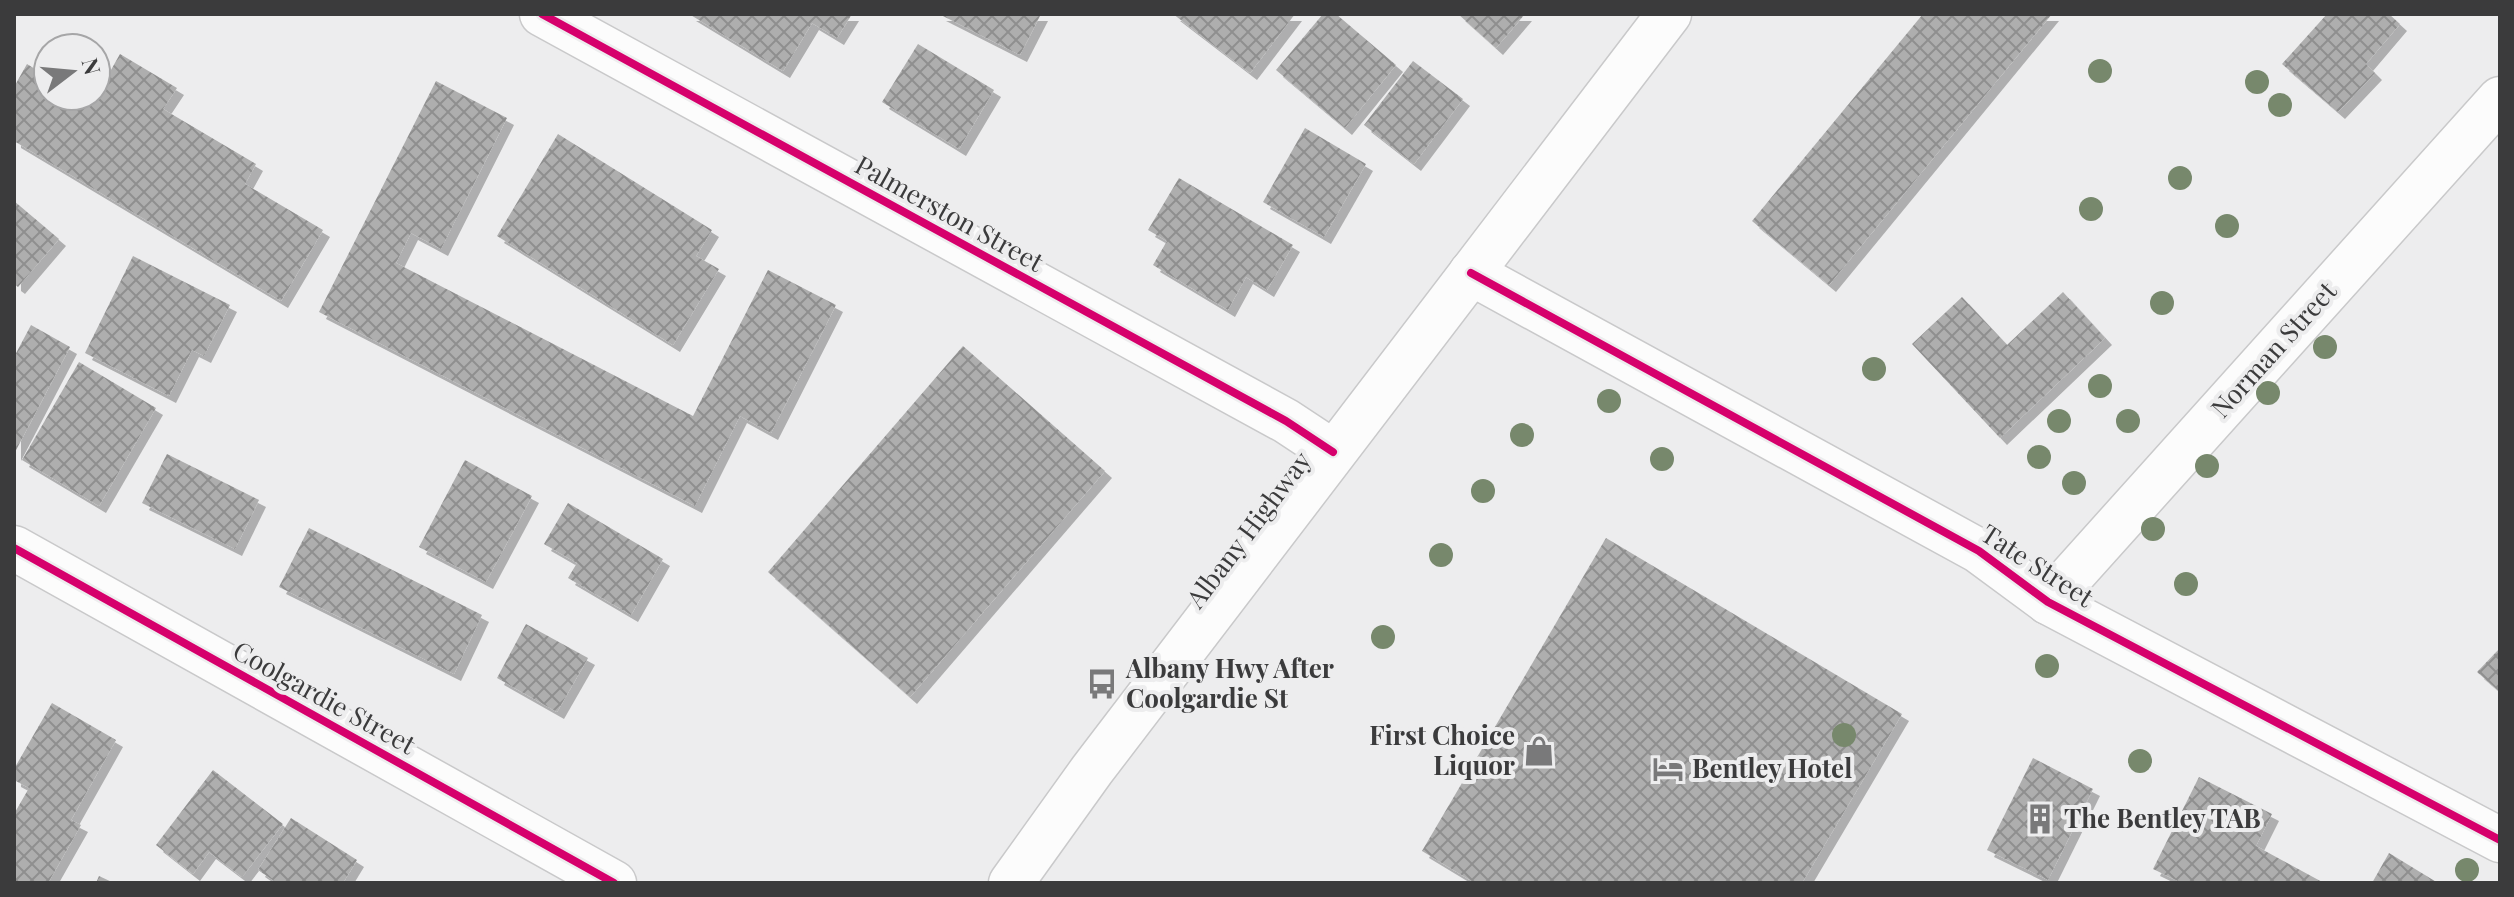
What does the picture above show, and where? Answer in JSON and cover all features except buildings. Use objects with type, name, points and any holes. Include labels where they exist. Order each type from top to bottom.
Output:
[{"type":"main road","name":"Albany Highway","points":[[1011,883],[1333,452],[1669,14]]},
{"type":"main road","name":"Palmerston Street","points":[[556,17],[1286,421],[1333,452]]},
{"type":"main road","name":"Norman Street","points":[[2048,602],[2500,99]]},
{"type":"main road","name":"Tate Street","points":[[1471,273],[1979,551],[2048,602],[2500,840]]},
{"type":"main road","name":"Coolgardie Street","points":[[14,548],[614,883]]},
{"type":"cycle path","points":[[542,14],[1286,421],[1333,452]]},
{"type":"cycle path","points":[[1471,273],[1979,551],[2048,602],[2500,840]]},
{"type":"cycle path","points":[[14,548],[614,883]]},
{"type":"place","name":"Albany Hwy After Coolgardie St","points":[[1102,684]]},
{"type":"place","name":"First Choice Liquor","points":[[1539,751]]},
{"type":"place","name":"Bentley Hotel","points":[[1668,769]]},
{"type":"place","name":"The Bentley TAB","points":[[2040,819]]}]
